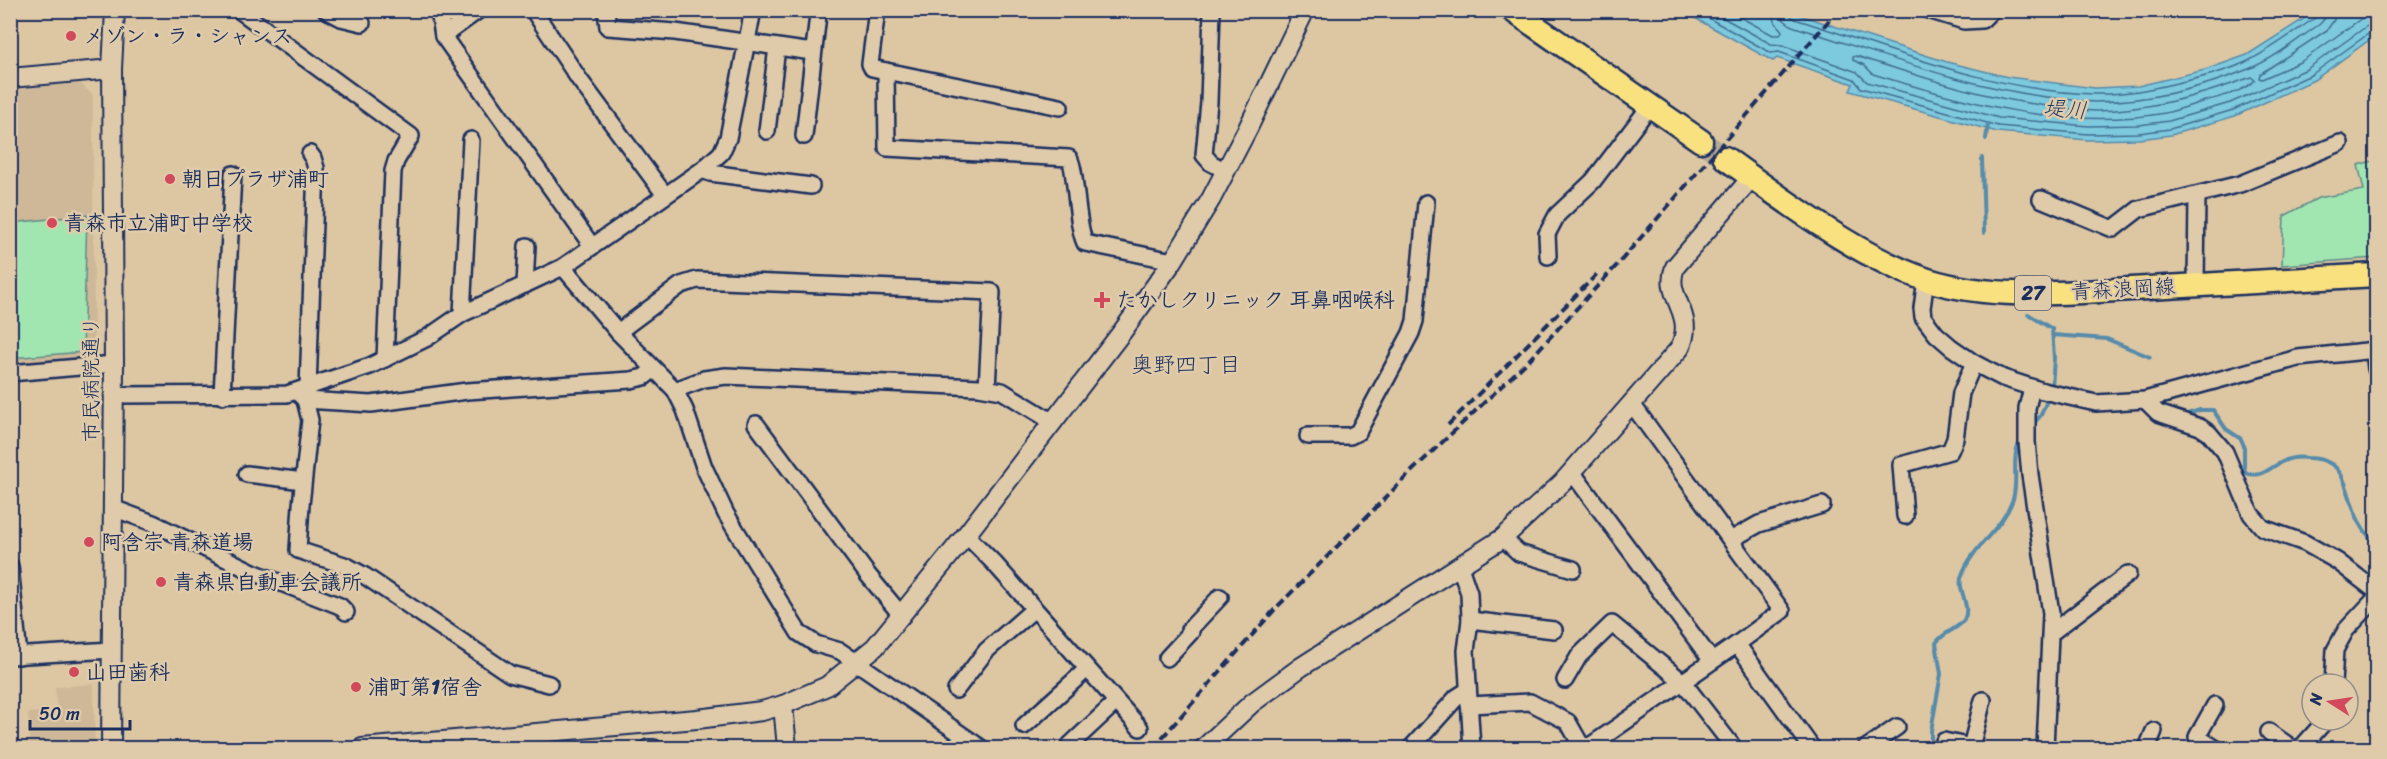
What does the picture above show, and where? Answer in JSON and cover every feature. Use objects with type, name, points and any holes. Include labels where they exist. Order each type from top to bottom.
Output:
[{"type":"main road","points":[[1512,10],[1701,141]]},
{"type":"main road","name":"青森浪岡線","points":[[1725,158],[1805,215],[1875,256],[1926,279],[1968,289],[2027,293],[2376,275]]},
{"type":"street","name":"市民病院通り","points":[[111,748],[114,364],[112,69],[115,10]]},
{"type":"street","points":[[239,10],[411,136],[393,171],[385,359]]},
{"type":"street","points":[[326,10],[341,18],[362,23]]},
{"type":"street","points":[[439,10],[443,36],[592,246]]},
{"type":"street","points":[[443,36],[479,10]]},
{"type":"street","points":[[533,10],[579,79],[665,195]]},
{"type":"street","points":[[606,10],[608,27],[675,32],[812,52]]},
{"type":"street","points":[[303,393],[385,359],[427,338],[462,314],[563,267],[702,170],[721,153],[728,138],[753,10]]},
{"type":"street","points":[[877,10],[870,64],[872,68],[1060,107]]},
{"type":"street","points":[[1212,10],[1209,102],[1204,155],[1211,163],[1226,171]]},
{"type":"street","points":[[362,748],[466,744],[762,711],[783,705],[827,686],[858,663],[902,616],[966,535],[1122,332],[1173,261],[1226,171],[1305,10]]},
{"type":"street","points":[[1928,10],[1964,21],[1982,20],[1992,10]]},
{"type":"street","points":[[804,136],[818,15]]},
{"type":"street","points":[[767,130],[777,47]]},
{"type":"street","points":[[10,78],[112,69]]},
{"type":"street","points":[[886,71],[887,148],[1069,158],[1073,163],[1075,197],[1085,243],[1173,261]]},
{"type":"street","points":[[1548,255],[1547,234],[1557,215],[1593,181],[1650,105]]},
{"type":"street","points":[[462,314],[471,140]]},
{"type":"street","points":[[2041,200],[2113,229],[2139,209],[2240,184],[2340,142]]},
{"type":"street","points":[[310,154],[316,168],[303,393],[310,420],[310,434],[303,481],[298,550],[346,566],[365,576],[510,674],[549,684]]},
{"type":"street","points":[[702,170],[710,173],[811,186]]},
{"type":"street","points":[[222,396],[233,174]]},
{"type":"street","points":[[1204,748],[1252,703],[1300,667],[1503,538],[1572,472],[1680,348],[1685,337],[1684,317],[1672,281],[1675,267],[1752,177]]},
{"type":"street","points":[[2196,285],[2197,195]]},
{"type":"street","points":[[1308,436],[1350,436],[1358,432],[1411,333],[1415,321],[1426,203]]},
{"type":"street","points":[[525,285],[527,246]]},
{"type":"street","points":[[563,267],[618,332],[675,390],[685,410],[704,467],[726,514],[799,633],[816,644],[840,651],[981,748]]},
{"type":"street","points":[[1926,279],[1922,308],[1928,325],[1951,347],[1974,363],[2003,378],[2044,391],[2108,404],[2145,400],[2298,358],[2375,350],[2376,369]]},
{"type":"street","points":[[618,332],[681,285],[698,280],[993,292],[987,388]]},
{"type":"street","points":[[1905,516],[1901,465],[1950,451],[1955,439],[1961,393],[1974,363]]},
{"type":"street","points":[[10,373],[114,364]]},
{"type":"street","points":[[113,395],[222,396],[303,393],[371,404],[466,391],[631,380],[644,377],[653,370]]},
{"type":"street","points":[[675,390],[704,379],[726,376],[987,388],[1002,391],[1053,422]]},
{"type":"street","points":[[2044,391],[2027,408],[2027,442],[2051,613],[2045,748]]},
{"type":"street","points":[[2145,400],[2152,410],[2209,433],[2224,452],[2251,514],[2263,528],[2305,543],[2337,561],[2376,589]]},
{"type":"street","points":[[1410,748],[1456,697],[1530,702],[1568,722],[1581,745],[1590,746],[1782,611],[1632,404]]},
{"type":"street","points":[[756,424],[902,616]]},
{"type":"street","points":[[1572,472],[1712,661]]},
{"type":"street","points":[[247,474],[303,481]]},
{"type":"street","points":[[1732,539],[1759,524],[1822,505]]},
{"type":"street","points":[[112,508],[153,523],[253,572],[340,606],[346,612]]},
{"type":"street","points":[[966,535],[1140,728]]},
{"type":"street","points":[[1503,538],[1519,553],[1573,569]]},
{"type":"street","points":[[10,566],[15,656],[112,650]]},
{"type":"street","points":[[1460,567],[1469,593],[1470,620],[1466,651],[1472,748]]},
{"type":"street","points":[[2051,633],[2128,574]]},
{"type":"street","points":[[1167,658],[1220,597]]},
{"type":"street","points":[[2334,672],[2335,650],[2346,630],[2376,598]]},
{"type":"street","points":[[956,690],[986,651],[1034,609]]},
{"type":"street","points":[[1470,620],[1554,630]]},
{"type":"street","points":[[1565,680],[1579,656],[1612,624],[1683,682],[1734,748]]},
{"type":"street","points":[[1737,644],[1812,748]]},
{"type":"street","points":[[1024,726],[1087,669]]},
{"type":"street","points":[[1944,741],[1974,748],[1983,700]]},
{"type":"street","points":[[1070,745],[1116,702]]},
{"type":"street","points":[[783,705],[787,748]]},
{"type":"street","points":[[2215,705],[2197,737],[2215,748]]},
{"type":"street","points":[[1866,748],[1897,726]]},
{"type":"street","points":[[2147,748],[2154,731]]},
{"type":"street","points":[[2269,732],[2292,748]]},
{"type":"street","points":[[2301,748],[2315,732]]},
{"type":"shaded area","name":"青森市立浦町中学校","points":[[80,83],[93,95],[94,352],[90,358],[11,365],[11,89]]},
{"type":"shaded area","points":[[94,684],[95,748],[30,748],[28,713],[57,710],[55,687]]},
{"type":"green space","points":[[2376,160],[2376,258],[2282,265],[2284,216],[2318,198],[2364,190],[2358,165]]},
{"type":"green space","points":[[87,215],[83,352],[11,358],[11,223]]},
{"type":"water","name":"堤川","points":[[1682,11],[1787,11],[1947,62],[2008,77],[2095,88],[2138,86],[2205,70],[2247,55],[2316,11],[2376,11],[2376,35],[2314,80],[2235,116],[2171,135],[2139,139],[2088,140],[1997,132],[1850,91],[1853,84],[1777,58],[1773,61]]},
{"type":"waterway","points":[[1986,139],[1988,124]]},
{"type":"waterway","points":[[1982,158],[1984,233]]},
{"type":"waterway","points":[[2028,314],[2052,329],[2054,358],[2052,388]]},
{"type":"waterway","points":[[2053,335],[2107,339],[2150,357]]},
{"type":"waterway","points":[[2031,427],[2041,415],[2048,398]]},
{"type":"waterway","points":[[2184,415],[2200,410],[2213,410],[2226,429],[2241,439],[2244,446],[2246,473],[2262,473],[2284,461],[2295,458],[2320,459],[2329,463],[2342,476],[2358,519],[2376,545]]},
{"type":"waterway","points":[[1931,748],[1931,731],[1941,674],[1936,643],[1964,620],[1966,609],[1961,586],[1962,575],[1973,555],[2002,519],[2013,499],[2015,460],[2021,440]]},
{"type":"tunnel","points":[[1701,141],[1725,158]]},
{"type":"railway","points":[[1153,748],[1276,608],[1413,470],[1528,361],[1618,264],[1838,10]]},
{"type":"railway","points":[[1448,425],[1599,272]]},
{"type":"place","name":"メゾン・ラ・シャンス","points":[[71,36]]},
{"type":"place","name":"朝日プラザ浦町","points":[[170,179]]},
{"type":"place","name":"青森市立浦町中学校","points":[[52,223]]},
{"type":"place","name":"たかしクリニック 耳鼻咽喉科","points":[[1102,300]]},
{"type":"place","name":"阿含宗 青森道場","points":[[89,542]]},
{"type":"place","name":"青森県自動車会議所","points":[[161,582]]},
{"type":"place","name":"山田歯科","points":[[74,672]]},
{"type":"place","name":"浦町第1宿舎","points":[[356,687]]},
{"type":"district","name":"奥野四丁目","points":[[1186,364]]}]
